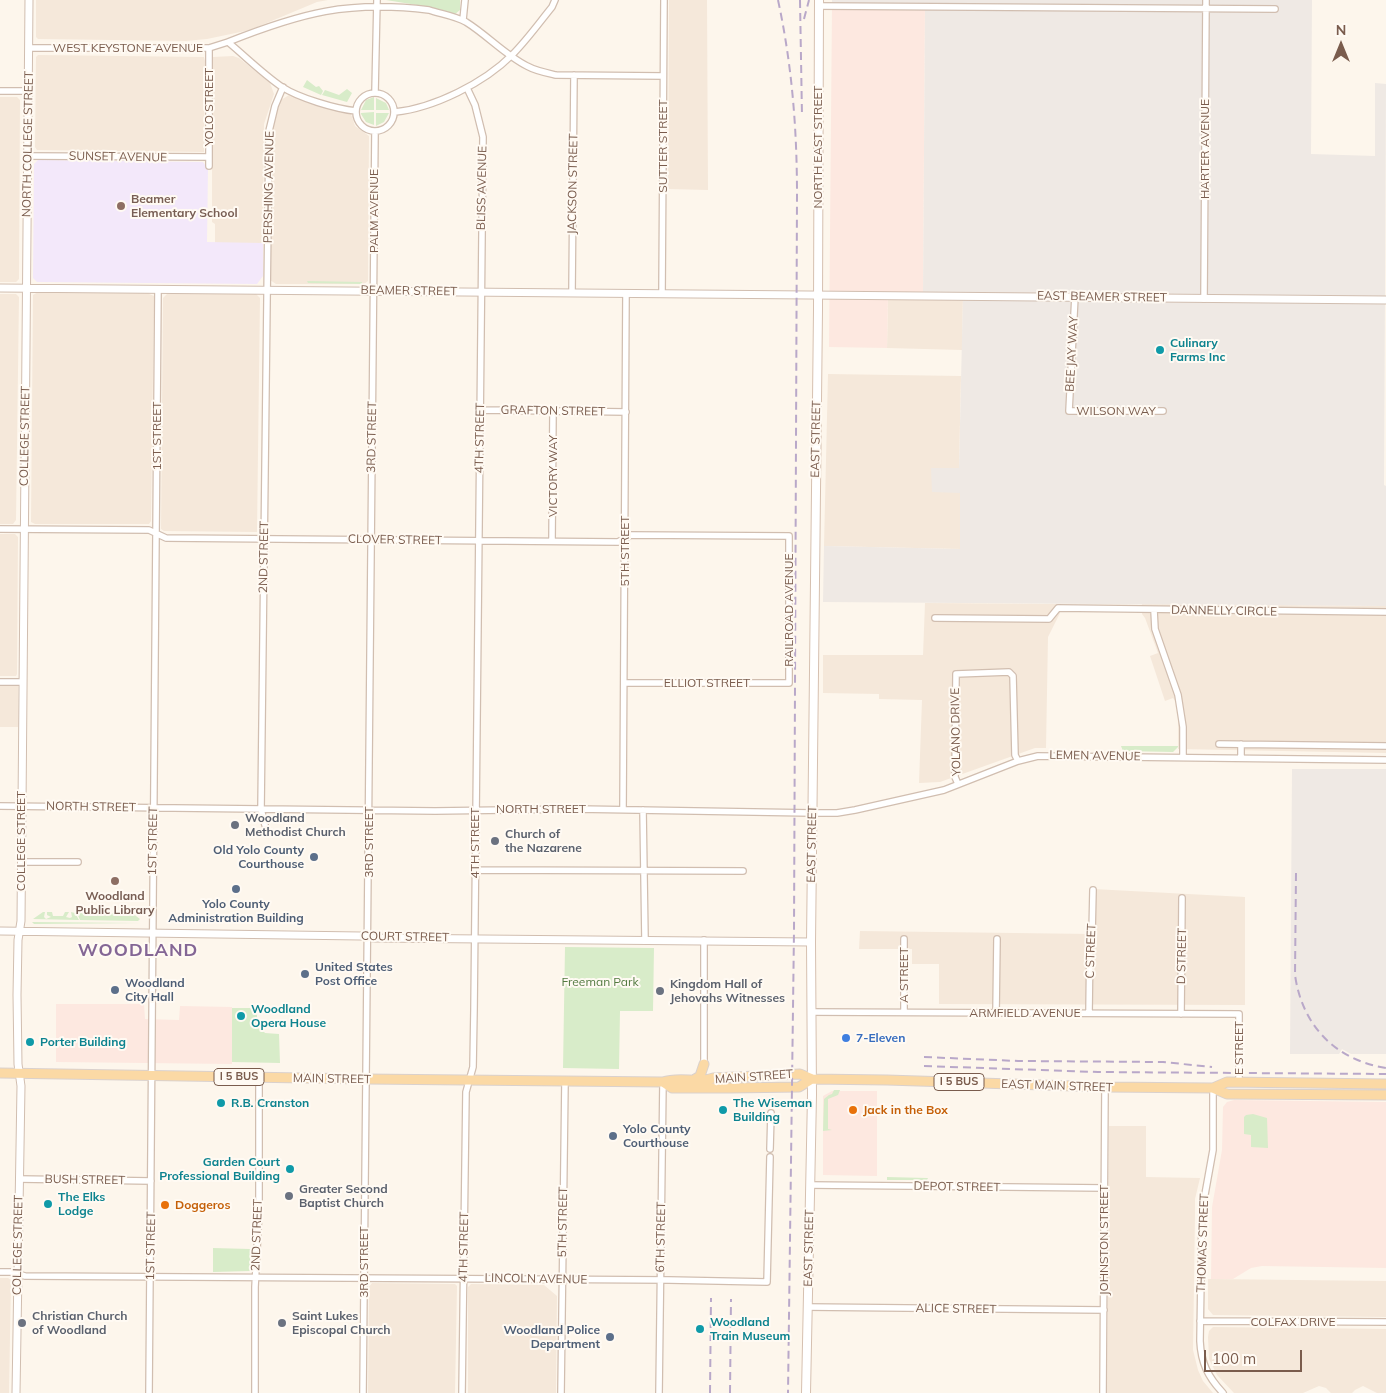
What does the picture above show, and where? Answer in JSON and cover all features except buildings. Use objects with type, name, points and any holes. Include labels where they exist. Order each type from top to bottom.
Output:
[{"type":"main road","name":"NORTH EAST STREET","points":[[818,294],[819,3]]},
{"type":"main road","name":"EAST STREET","points":[[806,1393],[812,1079],[811,942],[818,294]]},
{"type":"main road","points":[[704,1064],[708,1075],[713,1078]]},
{"type":"main road","points":[[695,1079],[702,1071],[704,1064]]},
{"type":"main road","name":"MAIN STREET","points":[[0,1073],[366,1080],[662,1082],[672,1079],[707,1080],[713,1078],[800,1074],[812,1079]]},
{"type":"main road","name":"MAIN STREET","points":[[662,1082],[672,1088],[730,1088],[799,1086],[812,1079]]},
{"type":"main road","name":"EAST MAIN STREET","points":[[812,1079],[1213,1088],[1227,1094],[1386,1095]]},
{"type":"main road","name":"EAST MAIN STREET","points":[[1213,1088],[1227,1082],[1386,1084]]},
{"type":"street","name":"NORTH COLLEGE STREET","points":[[26,288],[29,0]]},
{"type":"street","points":[[463,20],[465,0]]},
{"type":"street","points":[[395,112],[427,104],[468,88],[512,56],[552,7],[555,0]]},
{"type":"street","name":"SUTTER STREET","points":[[662,293],[664,0]]},
{"type":"street","name":"HARTER AVENUE","points":[[1204,298],[1206,0]]},
{"type":"street","name":"WEST KEYSTONE AVENUE","points":[[29,48],[209,48],[314,9],[353,1],[377,1],[420,8],[463,20],[528,67],[542,72],[556,75],[664,76]]},
{"type":"street","points":[[375,92],[377,1]]},
{"type":"street","points":[[819,3],[1274,9]]},
{"type":"street","points":[[228,42],[283,88],[315,101],[356,112]]},
{"type":"street","name":"YOLO STREET","points":[[209,48],[209,166]]},
{"type":"street","name":"JACKSON STREET","points":[[572,292],[574,75]]},
{"type":"street","name":"PERSHING AVENUE","points":[[267,290],[269,131],[275,106],[283,88]]},
{"type":"street","name":"BLISS AVENUE","points":[[468,88],[475,105],[483,137],[481,292]]},
{"type":"street","points":[[0,91],[28,92]]},
{"type":"street","points":[[375,92],[389,98],[395,112],[389,126],[380,131],[370,130],[361,125],[356,112],[358,102],[370,93],[375,92]]},
{"type":"street","name":"PALM AVENUE","points":[[373,290],[375,131]]},
{"type":"street","name":"SUNSET AVENUE","points":[[28,156],[208,157]]},
{"type":"street","name":"BEAMER STREET","points":[[0,288],[818,294]]},
{"type":"street","name":"COLLEGE STREET","points":[[16,1393],[21,1086],[17,995],[21,921],[26,288]]},
{"type":"street","name":"1ST STREET","points":[[149,1393],[158,288]]},
{"type":"street","name":"2ND STREET","points":[[265,825],[261,809],[267,290]]},
{"type":"street","name":"3RD STREET","points":[[363,1393],[373,290]]},
{"type":"street","name":"4TH STREET","points":[[462,1393],[466,1092],[473,1067],[481,292]]},
{"type":"street","name":"5TH STREET","points":[[623,810],[626,293]]},
{"type":"street","name":"EAST BEAMER STREET","points":[[818,294],[1386,300]]},
{"type":"street","name":"BEE JAY WAY","points":[[1069,411],[1075,296]]},
{"type":"street","name":"GRAFTON STREET","points":[[480,410],[626,412]]},
{"type":"street","name":"VICTORY WAY","points":[[552,541],[553,411]]},
{"type":"street","name":"WILSON WAY","points":[[1069,411],[1163,411]]},
{"type":"street","name":"CLOVER STREET","points":[[0,529],[149,530],[166,538],[478,541],[618,542],[631,534],[789,536]]},
{"type":"street","name":"RAILROAD AVENUE","points":[[789,536],[789,684]]},
{"type":"street","points":[[935,618],[1049,619],[1058,608],[1154,610]]},
{"type":"street","name":"DANNELLY CIRCLE","points":[[1183,758],[1183,727],[1178,695],[1155,629],[1154,610],[1386,612]]},
{"type":"street","name":"YOLANO DRIVE","points":[[958,784],[955,777],[956,674],[1009,672],[1013,676],[1015,755],[1018,761]]},
{"type":"street","points":[[0,682],[22,682]]},
{"type":"street","name":"ELLIOT STREET","points":[[624,683],[789,684]]},
{"type":"street","points":[[1218,744],[1386,746]]},
{"type":"street","points":[[1241,744],[1241,758]]},
{"type":"street","name":"LEMEN AVENUE","points":[[812,813],[855,810],[944,790],[1018,761],[1047,755],[1386,760]]},
{"type":"street","name":"NORTH STREET","points":[[0,806],[369,810],[643,810],[812,813]]},
{"type":"street","points":[[643,810],[645,940]]},
{"type":"street","points":[[21,862],[78,862]]},
{"type":"street","points":[[476,870],[743,871]]},
{"type":"street","name":"C STREET","points":[[1089,1013],[1093,890]]},
{"type":"street","name":"D STREET","points":[[1181,1014],[1182,898]]},
{"type":"street","name":"COURT STREET","points":[[0,931],[811,942]]},
{"type":"street","name":"A STREET","points":[[904,939],[904,1012]]},
{"type":"street","points":[[996,1013],[997,939]]},
{"type":"street","points":[[704,940],[704,1064]]},
{"type":"street","name":"ARMFIELD AVENUE","points":[[811,1012],[1239,1014]]},
{"type":"street","name":"E STREET","points":[[1239,1014],[1240,1082]]},
{"type":"street","name":"2ND STREET","points":[[255,1393],[256,1277],[259,1210],[259,1078]]},
{"type":"street","name":"5TH STREET","points":[[561,1393],[565,1080]]},
{"type":"street","name":"6TH STREET","points":[[659,1393],[662,1082]]},
{"type":"street","name":"JOHNSTON STREET","points":[[1103,1393],[1105,1087]]},
{"type":"street","name":"THOMAS STREET","points":[[1213,1088],[1213,1150],[1202,1211],[1200,1321],[1202,1362],[1211,1379],[1223,1393]]},
{"type":"street","points":[[770,1113],[770,1148]]},
{"type":"street","name":"LINCOLN AVENUE","points":[[0,1272],[25,1276],[768,1282],[770,1157]]},
{"type":"street","name":"BUSH STREET","points":[[20,1179],[152,1181]]},
{"type":"street","name":"DEPOT STREET","points":[[810,1185],[1105,1188]]},
{"type":"street","name":"ALICE STREET","points":[[807,1307],[1104,1310]]},
{"type":"street","name":"COLFAX DRIVE","points":[[1200,1321],[1386,1322]]},
{"type":"shaded area","points":[[36,0],[328,0],[317,2],[250,30],[207,39],[186,41],[38,39],[36,37]]},
{"type":"shaded area","points":[[669,0],[707,0],[708,190],[668,189]]},
{"type":"shaded area","points":[[832,0],[1312,0],[1311,154],[1375,156],[1375,83],[1386,84],[1384,485],[1386,486],[1386,606],[823,602],[824,546],[960,549],[960,493],[932,492],[931,468],[959,468],[963,295],[923,295],[925,7],[832,6]]},
{"type":"shaded area","points":[[832,6],[925,7],[923,295],[888,295],[887,348],[829,347]]},
{"type":"shaded area","points":[[38,55],[204,57],[204,152],[37,150],[35,147],[36,57]]},
{"type":"shaded area","points":[[233,56],[239,58],[270,83],[274,94],[264,124],[263,243],[215,243],[215,224],[212,222],[212,59],[213,57]]},
{"type":"shaded area","points":[[289,95],[321,107],[351,114],[355,126],[369,136],[368,281],[364,284],[276,284],[270,280],[273,123],[281,100]]},
{"type":"shaded area","points":[[0,97],[17,97],[20,100],[19,279],[16,282],[0,282]]},
{"type":"shaded area","name":"Beamer Elementary School","points":[[38,160],[203,162],[208,169],[207,242],[263,243],[263,276],[257,284],[37,282],[33,278],[34,164]]},
{"type":"shaded area","points":[[38,292],[147,293],[154,296],[151,521],[149,524],[35,524],[31,522],[33,295]]},
{"type":"shaded area","points":[[0,294],[16,294],[19,297],[16,520],[13,524],[0,524]]},
{"type":"shaded area","points":[[167,294],[256,294],[260,298],[257,532],[164,531],[161,529],[163,298]]},
{"type":"shaded area","points":[[888,295],[963,295],[962,350],[887,348]]},
{"type":"shaded area","points":[[828,374],[961,376],[959,468],[932,468],[960,493],[960,549],[824,546]]},
{"type":"shaded area","points":[[0,534],[15,534],[18,537],[16,676],[0,676]]},
{"type":"shaded area","points":[[925,603],[1060,604],[1060,613],[1048,637],[1046,748],[1035,748],[940,782],[919,783],[922,700],[879,699],[879,694],[823,693],[823,655],[923,655]]},
{"type":"shaded area","points":[[1142,604],[1386,606],[1386,753],[1178,749],[1176,702],[1173,698],[1165,701],[1150,656],[1158,653],[1142,614]]},
{"type":"shaded area","points":[[0,686],[18,686],[18,727],[0,727]]},
{"type":"shaded area","points":[[1292,769],[1386,769],[1386,1054],[1351,1054],[1342,1049],[1339,1054],[1290,1054]]},
{"type":"shaded area","points":[[1093,889],[1245,897],[1245,1005],[939,1004],[939,964],[912,964],[912,949],[859,949],[860,931],[1092,934]]},
{"type":"shaded area","points":[[56,1004],[144,1004],[145,1019],[179,1020],[180,1006],[232,1007],[232,1064],[56,1062]]},
{"type":"shaded area","points":[[832,1091],[877,1091],[877,1176],[823,1175],[823,1096]]},
{"type":"shaded area","points":[[1234,1100],[1386,1102],[1386,1268],[1262,1266],[1251,1268],[1233,1279],[1211,1279],[1212,1207],[1222,1150],[1223,1107],[1227,1102]]},
{"type":"shaded area","points":[[1109,1126],[1146,1126],[1146,1177],[1200,1178],[1195,1199],[1193,1350],[1203,1381],[1213,1393],[1107,1393]]},
{"type":"shaded area","points":[[0,1278],[11,1280],[9,1393],[0,1393]]},
{"type":"shaded area","points":[[1208,1279],[1386,1281],[1386,1317],[1213,1315],[1208,1309]]},
{"type":"shaded area","points":[[372,1283],[455,1284],[457,1286],[455,1393],[368,1393],[369,1287]]},
{"type":"shaded area","points":[[471,1284],[544,1285],[557,1296],[556,1393],[468,1393],[468,1287]]},
{"type":"shaded area","points":[[1213,1327],[1386,1329],[1386,1393],[1377,1393],[1363,1386],[1352,1393],[1331,1393],[1326,1388],[1319,1386],[1303,1393],[1234,1393],[1217,1375],[1209,1359],[1208,1337],[1209,1331]]},
{"type":"green space","points":[[386,0],[460,0],[460,10],[454,15],[423,6]]},
{"type":"green space","points":[[307,80],[316,87],[319,86],[323,91],[321,95],[303,87]]},
{"type":"green space","points":[[347,89],[352,93],[347,102],[322,95],[325,90],[339,95]]},
{"type":"green space","points":[[374,97],[374,110],[361,110],[366,100]]},
{"type":"green space","points":[[376,98],[386,103],[389,110],[376,110]]},
{"type":"green space","points":[[374,112],[374,125],[366,122],[361,114],[361,113]]},
{"type":"green space","points":[[376,113],[389,113],[384,122],[376,126]]},
{"type":"green space","points":[[307,281],[362,282],[362,284],[308,283]]},
{"type":"green space","points":[[1121,746],[1178,747],[1173,752],[1123,751]]},
{"type":"green space","points":[[45,912],[44,917],[46,919],[51,917],[47,915],[47,912],[52,912],[53,916],[63,916],[65,912],[69,912],[66,917],[70,918],[72,917],[71,912],[75,913],[79,920],[33,919]]},
{"type":"green space","points":[[77,913],[97,916],[99,913],[132,913],[140,919],[138,921],[80,920]]},
{"type":"green space","points":[[32,922],[142,923],[143,923],[34,924]]},
{"type":"green space","name":"Freeman Park","points":[[565,947],[654,948],[653,1011],[620,1011],[619,1069],[563,1068]]},
{"type":"green space","points":[[232,1008],[254,1008],[257,1010],[257,1024],[265,1033],[279,1034],[280,1063],[232,1062]]},
{"type":"green space","points":[[834,1090],[840,1090],[838,1095],[828,1099],[828,1129],[832,1130],[823,1131],[824,1099],[832,1094]]},
{"type":"green space","points":[[1253,1114],[1267,1118],[1268,1148],[1251,1147],[1251,1135],[1244,1134],[1244,1117]]},
{"type":"green space","points":[[887,1177],[928,1178],[927,1180],[887,1180]]},
{"type":"green space","points":[[213,1248],[250,1249],[250,1271],[213,1272]]},
{"type":"railway","points":[[778,0],[793,97],[797,195],[794,931],[788,1393]]},
{"type":"railway","points":[[800,0],[802,116]]},
{"type":"railway","points":[[804,19],[809,0]]},
{"type":"railway","points":[[1296,873],[1295,975],[1305,1010],[1313,1024],[1337,1048],[1351,1057],[1368,1064],[1386,1068]]},
{"type":"railway","points":[[924,1057],[1018,1061],[1163,1062],[1212,1067]]},
{"type":"railway","points":[[924,1066],[1098,1072],[1386,1074]]},
{"type":"railway","points":[[710,1393],[711,1298]]},
{"type":"railway","points":[[730,1393],[731,1299]]},
{"type":"place","name":"Beamer Elementary School","points":[[121,206]]},
{"type":"place","name":"Culinary Farms Inc","points":[[1160,350]]},
{"type":"place","name":"Woodland Methodist Church","points":[[235,825]]},
{"type":"place","name":"Church of the Nazarene","points":[[495,841]]},
{"type":"place","name":"Old Yolo County Courthouse","points":[[314,857]]},
{"type":"place","name":"Woodland Public Library","points":[[115,881]]},
{"type":"place","name":"Yolo County Administration Building","points":[[236,889]]},
{"type":"place","name":"United States Post Office","points":[[305,974]]},
{"type":"place","name":"Woodland City Hall","points":[[115,990]]},
{"type":"place","name":"Kingdom Hall of Jehovahs Witnesses","points":[[660,991]]},
{"type":"place","name":"Woodland Opera House","points":[[241,1016]]},
{"type":"place","name":"7-Eleven","points":[[846,1038]]},
{"type":"place","name":"Porter Building","points":[[30,1042]]},
{"type":"place","name":"R.B. Cranston","points":[[221,1103]]},
{"type":"place","name":"The Wiseman Building","points":[[723,1110]]},
{"type":"place","name":"Jack in the Box","points":[[853,1110]]},
{"type":"place","name":"Yolo County Courthouse","points":[[613,1136]]},
{"type":"place","name":"Garden Court Professional Building","points":[[290,1169]]},
{"type":"place","name":"Greater Second Baptist Church","points":[[289,1196]]},
{"type":"place","name":"The Elks Lodge","points":[[48,1204]]},
{"type":"place","name":"Doggeros","points":[[165,1205]]},
{"type":"place","name":"Christian Church of Woodland","points":[[22,1323]]},
{"type":"place","name":"Saint Lukes Episcopal Church","points":[[282,1323]]},
{"type":"place","name":"Woodland Train Museum","points":[[700,1329]]},
{"type":"place","name":"Woodland Police Department","points":[[610,1337]]},
{"type":"district","name":"WOODLAND","points":[[138,951]]}]
